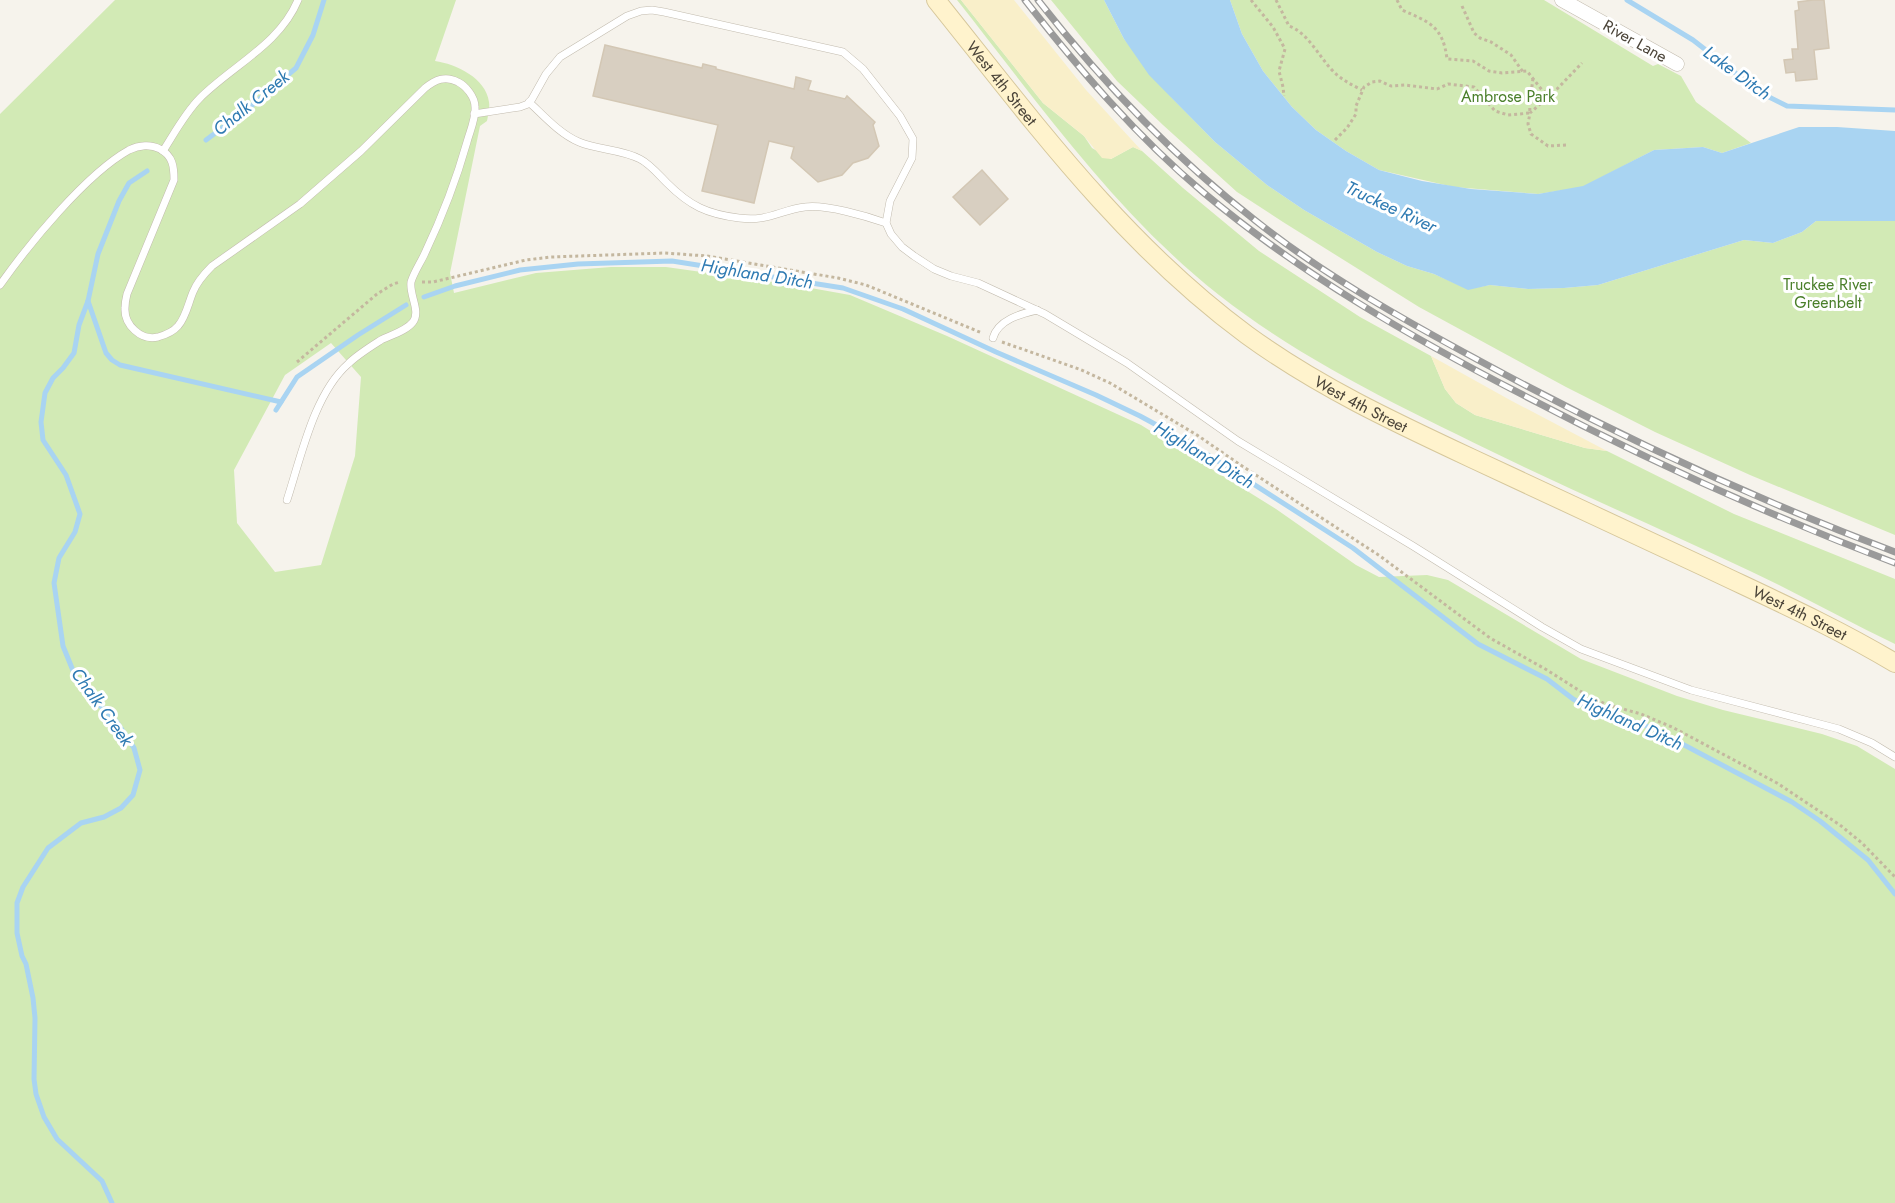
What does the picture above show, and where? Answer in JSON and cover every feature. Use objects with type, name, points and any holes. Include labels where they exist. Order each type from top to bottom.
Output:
[{"type":"main road","name":"West 4th Street","points":[[936,0],[1102,204],[1173,275],[1248,335],[1291,365],[1380,416],[1798,611],[1868,646],[1895,663]]},
{"type":"street","name":"River Lane","points":[[1562,0],[1677,64]]},
{"type":"lane","points":[[163,151],[198,100],[267,43],[283,26],[298,0]]},
{"type":"lane","points":[[474,114],[520,107],[529,102],[553,63],[560,57],[615,23],[641,11],[664,12],[843,52],[863,69],[900,116],[913,139],[912,158],[890,201],[886,223],[891,234],[902,247],[934,269],[978,283],[1037,310],[1127,363],[1238,441],[1581,649],[1691,690],[1839,729],[1872,743],[1895,757]]},
{"type":"lane","points":[[0,285],[53,219],[106,166],[131,149],[145,145],[157,148],[168,154],[174,167],[174,180],[127,294],[124,310],[130,325],[139,335],[151,339],[165,335],[177,328],[201,276],[212,266],[300,204],[362,151],[435,80],[448,78],[460,82],[471,94],[476,106],[455,184],[411,282],[416,315],[413,322],[363,352],[335,377],[325,392],[315,416],[287,500]]},
{"type":"lane","points":[[529,102],[563,133],[577,141],[642,159],[695,207],[708,212],[753,219],[768,218],[806,207],[818,207],[886,223]]},
{"type":"lane","points":[[993,338],[996,330],[1006,321],[1017,315],[1037,310]]},
{"type":"path","points":[[1251,0],[1273,27],[1285,49],[1279,71],[1284,96]]},
{"type":"path","points":[[1276,0],[1289,26],[1298,30],[1335,73],[1362,90]]},
{"type":"path","points":[[1397,0],[1402,10],[1425,20],[1441,34],[1447,59],[1473,61],[1489,71],[1502,73],[1527,71],[1542,90],[1550,96]]},
{"type":"path","points":[[1462,6],[1474,33],[1511,56],[1523,72]]},
{"type":"path","points":[[1335,141],[1356,114],[1356,106],[1362,90],[1372,82],[1380,81],[1391,86],[1437,88],[1448,84],[1474,87],[1495,111],[1508,115],[1530,113],[1582,63]]},
{"type":"path","points":[[1533,77],[1528,124],[1531,134],[1548,146],[1566,145]]},
{"type":"path","points":[[297,362],[377,294],[393,284],[433,282],[526,260],[665,253],[707,256],[838,278],[866,285],[993,338],[1079,369],[1110,383],[1197,435],[1380,556],[1490,638],[1605,704],[1641,714],[1672,727],[1794,794],[1862,843],[1895,877]]},
{"type":"green space","points":[[115,0],[456,0],[435,61],[452,65],[476,79],[487,93],[489,107],[487,121],[480,126],[450,273],[454,293],[536,273],[611,267],[666,267],[850,295],[947,336],[1141,425],[1276,509],[1356,565],[1379,577],[1427,575],[1448,580],[1581,659],[1677,696],[1723,710],[1822,734],[1857,746],[1895,769],[1895,1203],[0,1203],[0,114]],"holes":[[[331,343],[361,377],[355,456],[321,565],[275,572],[237,523],[234,470],[285,375]]]},
{"type":"green space","points":[[957,0],[961,0],[1043,103],[1084,136],[1092,148],[1111,159],[1133,147],[1142,151],[1259,251],[1360,317],[1431,356],[1445,389],[1456,403],[1475,415],[1585,448],[1607,451],[1734,514],[1895,579],[1895,644],[1750,571],[1522,466],[1405,408],[1328,367],[1254,321],[1181,263],[1112,193],[1048,117]]},
{"type":"green space","name":"Truckee River Greenbelt","points":[[1051,0],[1104,0],[1124,39],[1172,98],[1215,142],[1267,185],[1304,210],[1377,252],[1468,289],[1490,285],[1528,289],[1598,285],[1744,240],[1773,243],[1802,232],[1816,221],[1895,221],[1895,535],[1750,475],[1655,432],[1566,387],[1419,307],[1283,222],[1237,192],[1117,81]]},
{"type":"green space","name":"Ambrose Park","points":[[1230,0],[1544,0],[1653,66],[1658,64],[1681,76],[1696,102],[1751,143],[1722,153],[1703,147],[1654,150],[1583,187],[1538,194],[1454,187],[1379,170],[1316,130],[1292,107],[1263,71],[1242,34]]},
{"type":"sand","points":[[961,0],[1014,0],[1086,90],[1142,151],[1133,147],[1111,159],[1102,158],[1084,136],[1043,103]]},
{"type":"sand","points":[[1431,356],[1607,451],[1585,448],[1475,415],[1456,403],[1445,389]]},
{"type":"water","name":"Truckee River","points":[[1104,0],[1230,0],[1242,34],[1263,71],[1292,107],[1316,130],[1379,170],[1422,181],[1471,189],[1538,194],[1583,186],[1654,150],[1703,147],[1722,153],[1799,127],[1895,131],[1895,221],[1816,221],[1802,232],[1773,243],[1744,240],[1598,285],[1528,289],[1490,285],[1468,290],[1377,252],[1304,210],[1267,185],[1215,142],[1149,75],[1124,39]]},
{"type":"building","points":[[1824,0],[1829,48],[1814,50],[1817,79],[1796,81],[1795,72],[1786,73],[1784,60],[1793,59],[1792,49],[1798,49],[1795,11],[1799,10],[1798,2]]},
{"type":"building","points":[[605,45],[702,68],[703,64],[716,67],[716,69],[794,89],[796,77],[811,81],[808,90],[845,99],[847,96],[875,122],[873,125],[879,146],[868,158],[853,163],[842,175],[818,182],[791,158],[794,147],[769,141],[754,203],[702,191],[718,125],[593,96]]},
{"type":"building","points":[[982,170],[1008,199],[980,225],[953,197]]},
{"type":"waterway","name":"Chalk Creek","points":[[206,140],[296,68],[313,35],[324,0]]},
{"type":"waterway","name":"Lake Ditch","points":[[1627,0],[1693,40],[1761,93],[1787,106],[1895,110]]},
{"type":"waterway","name":"Chalk Creek","points":[[112,1203],[102,1181],[57,1139],[44,1117],[36,1094],[34,1079],[35,1018],[26,964],[17,933],[17,903],[23,887],[48,848],[81,823],[104,817],[121,808],[133,795],[140,770],[134,748],[116,721],[94,700],[76,678],[63,646],[54,583],[59,558],[75,532],[80,514],[66,475],[43,440],[41,422],[45,393],[53,378],[74,353],[98,254],[119,201],[129,183],[147,171]]},
{"type":"waterway","name":"Highland Ditch","points":[[424,297],[455,286],[520,270],[578,264],[672,261],[843,288],[903,309],[1096,395],[1188,442],[1353,548],[1478,644],[1547,679],[1584,705],[1652,728],[1792,802],[1820,821],[1868,860],[1895,894]]},
{"type":"waterway","points":[[88,301],[106,353],[120,365],[281,402]]},
{"type":"waterway","name":"Highland Ditch","points":[[276,410],[297,377],[406,305]]},
{"type":"railway","points":[[1025,0],[1087,76],[1179,171],[1241,223],[1318,278],[1399,328],[1616,442],[1754,506],[1895,563]]},
{"type":"railway","points":[[1038,0],[1113,89],[1168,145],[1256,221],[1309,260],[1394,313],[1581,414],[1736,487],[1895,552]]}]
